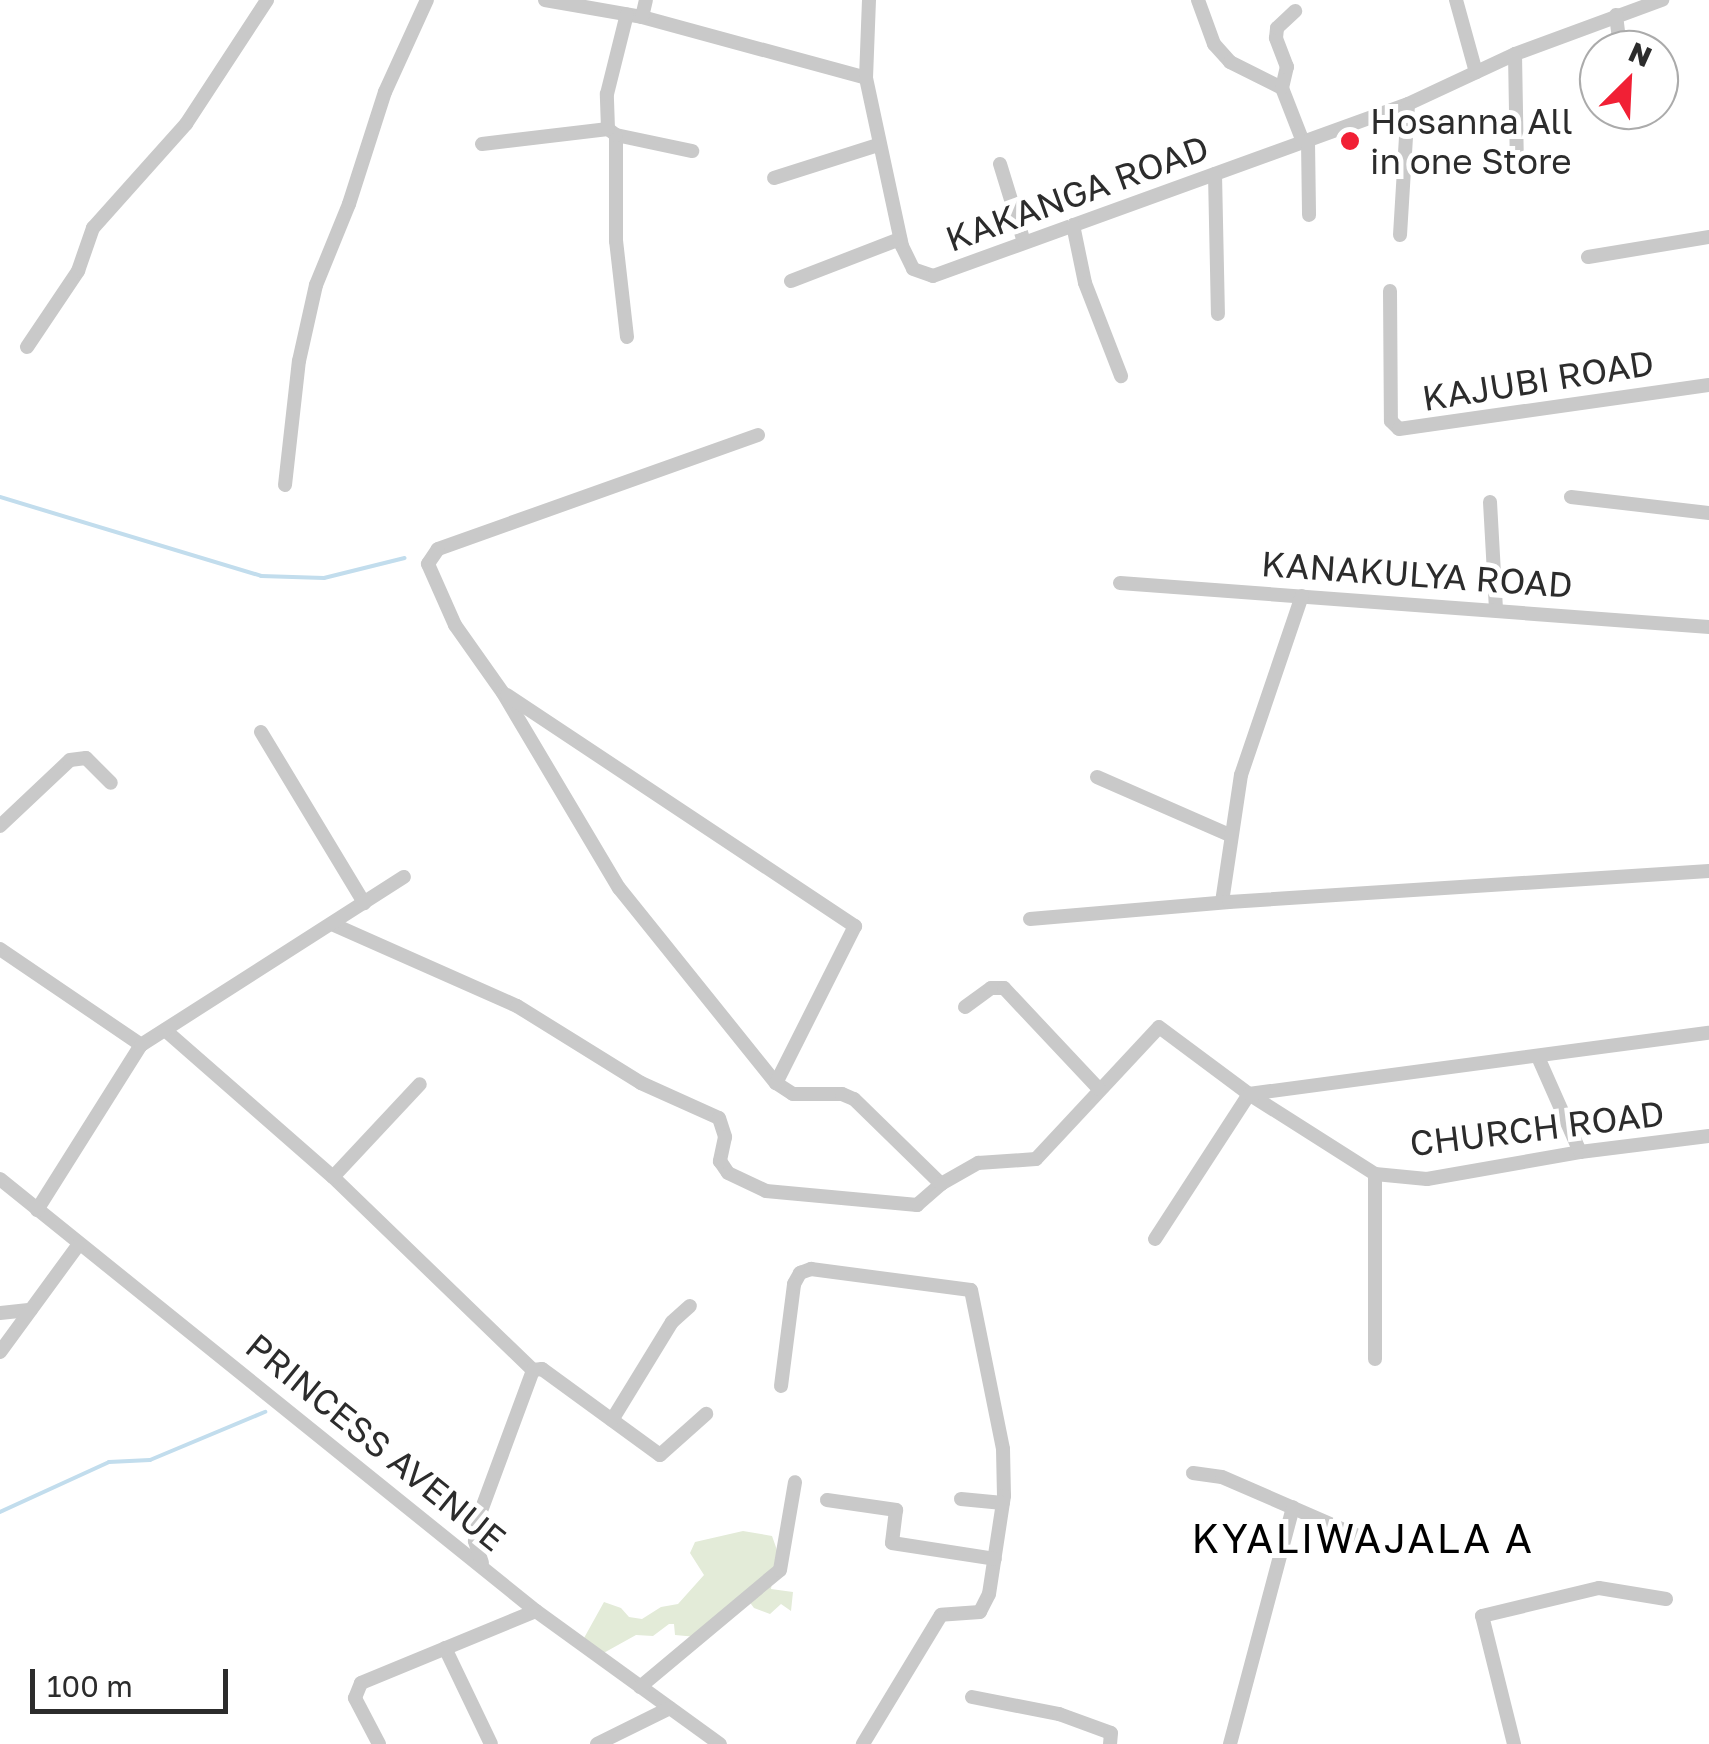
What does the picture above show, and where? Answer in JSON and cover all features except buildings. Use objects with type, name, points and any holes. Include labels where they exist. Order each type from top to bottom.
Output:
[{"type":"street","points":[[27,347],[78,272],[93,228],[186,124],[266,0]]},
{"type":"street","points":[[285,484],[299,361],[316,284],[349,204],[385,92],[428,0]]},
{"type":"street","points":[[545,0],[635,16],[866,78]]},
{"type":"street","points":[[627,337],[616,241],[612,63],[646,0]]},
{"type":"street","name":"KAKANGA ROAD","points":[[868,0],[866,78],[878,145],[900,238],[913,269],[933,276],[1408,104],[1515,54],[1662,0]]},
{"type":"street","points":[[1198,0],[1204,26],[1230,62],[1282,88]]},
{"type":"street","points":[[1456,0],[1476,72]]},
{"type":"street","points":[[1295,11],[1276,28],[1287,67],[1282,88],[1306,141],[1308,214]]},
{"type":"street","points":[[1616,15],[1618,30]]},
{"type":"street","points":[[1515,54],[1517,171]]},
{"type":"street","points":[[1400,235],[1408,104]]},
{"type":"street","points":[[482,144],[612,132],[692,152]]},
{"type":"street","points":[[774,178],[878,145]]},
{"type":"street","points":[[1000,164],[1024,242]]},
{"type":"street","points":[[1215,174],[1218,314]]},
{"type":"street","points":[[1072,224],[1091,302],[1121,376]]},
{"type":"street","points":[[1588,257],[1709,237]]},
{"type":"street","points":[[791,281],[900,238]]},
{"type":"street","name":"KAJUBI ROAD","points":[[1390,291],[1391,422],[1399,430],[1709,385]]},
{"type":"street","points":[[758,435],[438,549],[428,564],[433,583],[455,625],[503,693],[619,888],[776,1084],[793,1094],[842,1094],[854,1099],[941,1184]]},
{"type":"street","points":[[1571,497],[1709,512]]},
{"type":"street","points":[[1490,502],[1496,610]]},
{"type":"street","name":"KANAKULYA ROAD","points":[[1120,583],[1709,626]]},
{"type":"street","points":[[1222,902],[1241,775],[1302,596]]},
{"type":"street","points":[[503,693],[856,926],[776,1084]]},
{"type":"street","points":[[262,732],[364,903]]},
{"type":"street","points":[[0,826],[70,760],[86,758],[111,784]]},
{"type":"street","points":[[1097,777],[1230,835]]},
{"type":"street","points":[[1030,920],[1222,902],[1709,871]]},
{"type":"street","points":[[37,1210],[140,1045],[404,877]]},
{"type":"street","name":"CHURCH ROAD","points":[[332,924],[518,1006],[640,1083],[719,1118],[725,1137],[720,1161],[728,1174],[766,1191],[918,1205],[941,1184],[978,1163],[1036,1159],[1099,1088],[1160,1028],[1249,1094],[1375,1174],[1427,1179],[1580,1152],[1709,1136]]},
{"type":"street","points":[[0,949],[140,1045]]},
{"type":"street","points":[[965,1008],[991,988],[1004,988],[1099,1088]]},
{"type":"street","points":[[165,1030],[333,1176],[533,1370]]},
{"type":"street","points":[[1154,1240],[1249,1094],[1709,1032]]},
{"type":"street","points":[[1538,1057],[1580,1152]]},
{"type":"street","points":[[333,1176],[420,1084]]},
{"type":"street","points":[[1375,1174],[1375,1358]]},
{"type":"street","name":"PRINCESS AVENUE","points":[[0,1179],[536,1611],[720,1744]]},
{"type":"street","points":[[0,1352],[79,1244]]},
{"type":"street","points":[[781,1386],[794,1284],[800,1273],[811,1269],[970,1290],[1003,1449],[1003,1503],[995,1559],[980,1612],[942,1615],[863,1744]]},
{"type":"street","points":[[612,1420],[672,1322],[690,1306]]},
{"type":"street","points":[[0,1314],[31,1310]]},
{"type":"street","points":[[533,1370],[542,1369],[660,1455],[706,1414]]},
{"type":"street","points":[[482,1564],[474,1541],[478,1519],[533,1370]]},
{"type":"street","points":[[1193,1473],[1222,1477],[1358,1536]]},
{"type":"street","points":[[640,1686],[780,1570],[795,1482]]},
{"type":"street","points":[[962,1498],[1003,1503]]},
{"type":"street","points":[[827,1500],[896,1510],[892,1543],[995,1559]]},
{"type":"street","points":[[1230,1744],[1292,1508]]},
{"type":"street","points":[[1514,1744],[1482,1616],[1599,1588],[1666,1599]]},
{"type":"street","points":[[378,1744],[356,1698],[356,1687],[536,1611]]},
{"type":"street","points":[[445,1648],[491,1744]]},
{"type":"street","points":[[972,1698],[1059,1714],[1111,1733],[1110,1744]]},
{"type":"street","points":[[598,1744],[670,1708]]},
{"type":"green space","points":[[743,1531],[772,1536],[777,1550],[771,1589],[793,1592],[791,1611],[781,1604],[770,1614],[754,1608],[748,1600],[697,1637],[675,1635],[674,1624],[669,1624],[653,1636],[636,1635],[600,1655],[584,1638],[604,1602],[621,1608],[629,1617],[642,1619],[661,1607],[678,1604],[704,1575],[690,1553],[695,1542]]},
{"type":"waterway","points":[[0,497],[261,576],[324,578],[405,558]]},
{"type":"waterway","points":[[0,1512],[109,1462],[150,1460],[265,1412]]},
{"type":"place","name":"Hosanna All in one Store","points":[[1350,141]]},
{"type":"district","name":"KYALIWAJALA A","points":[[1363,1538]]}]
